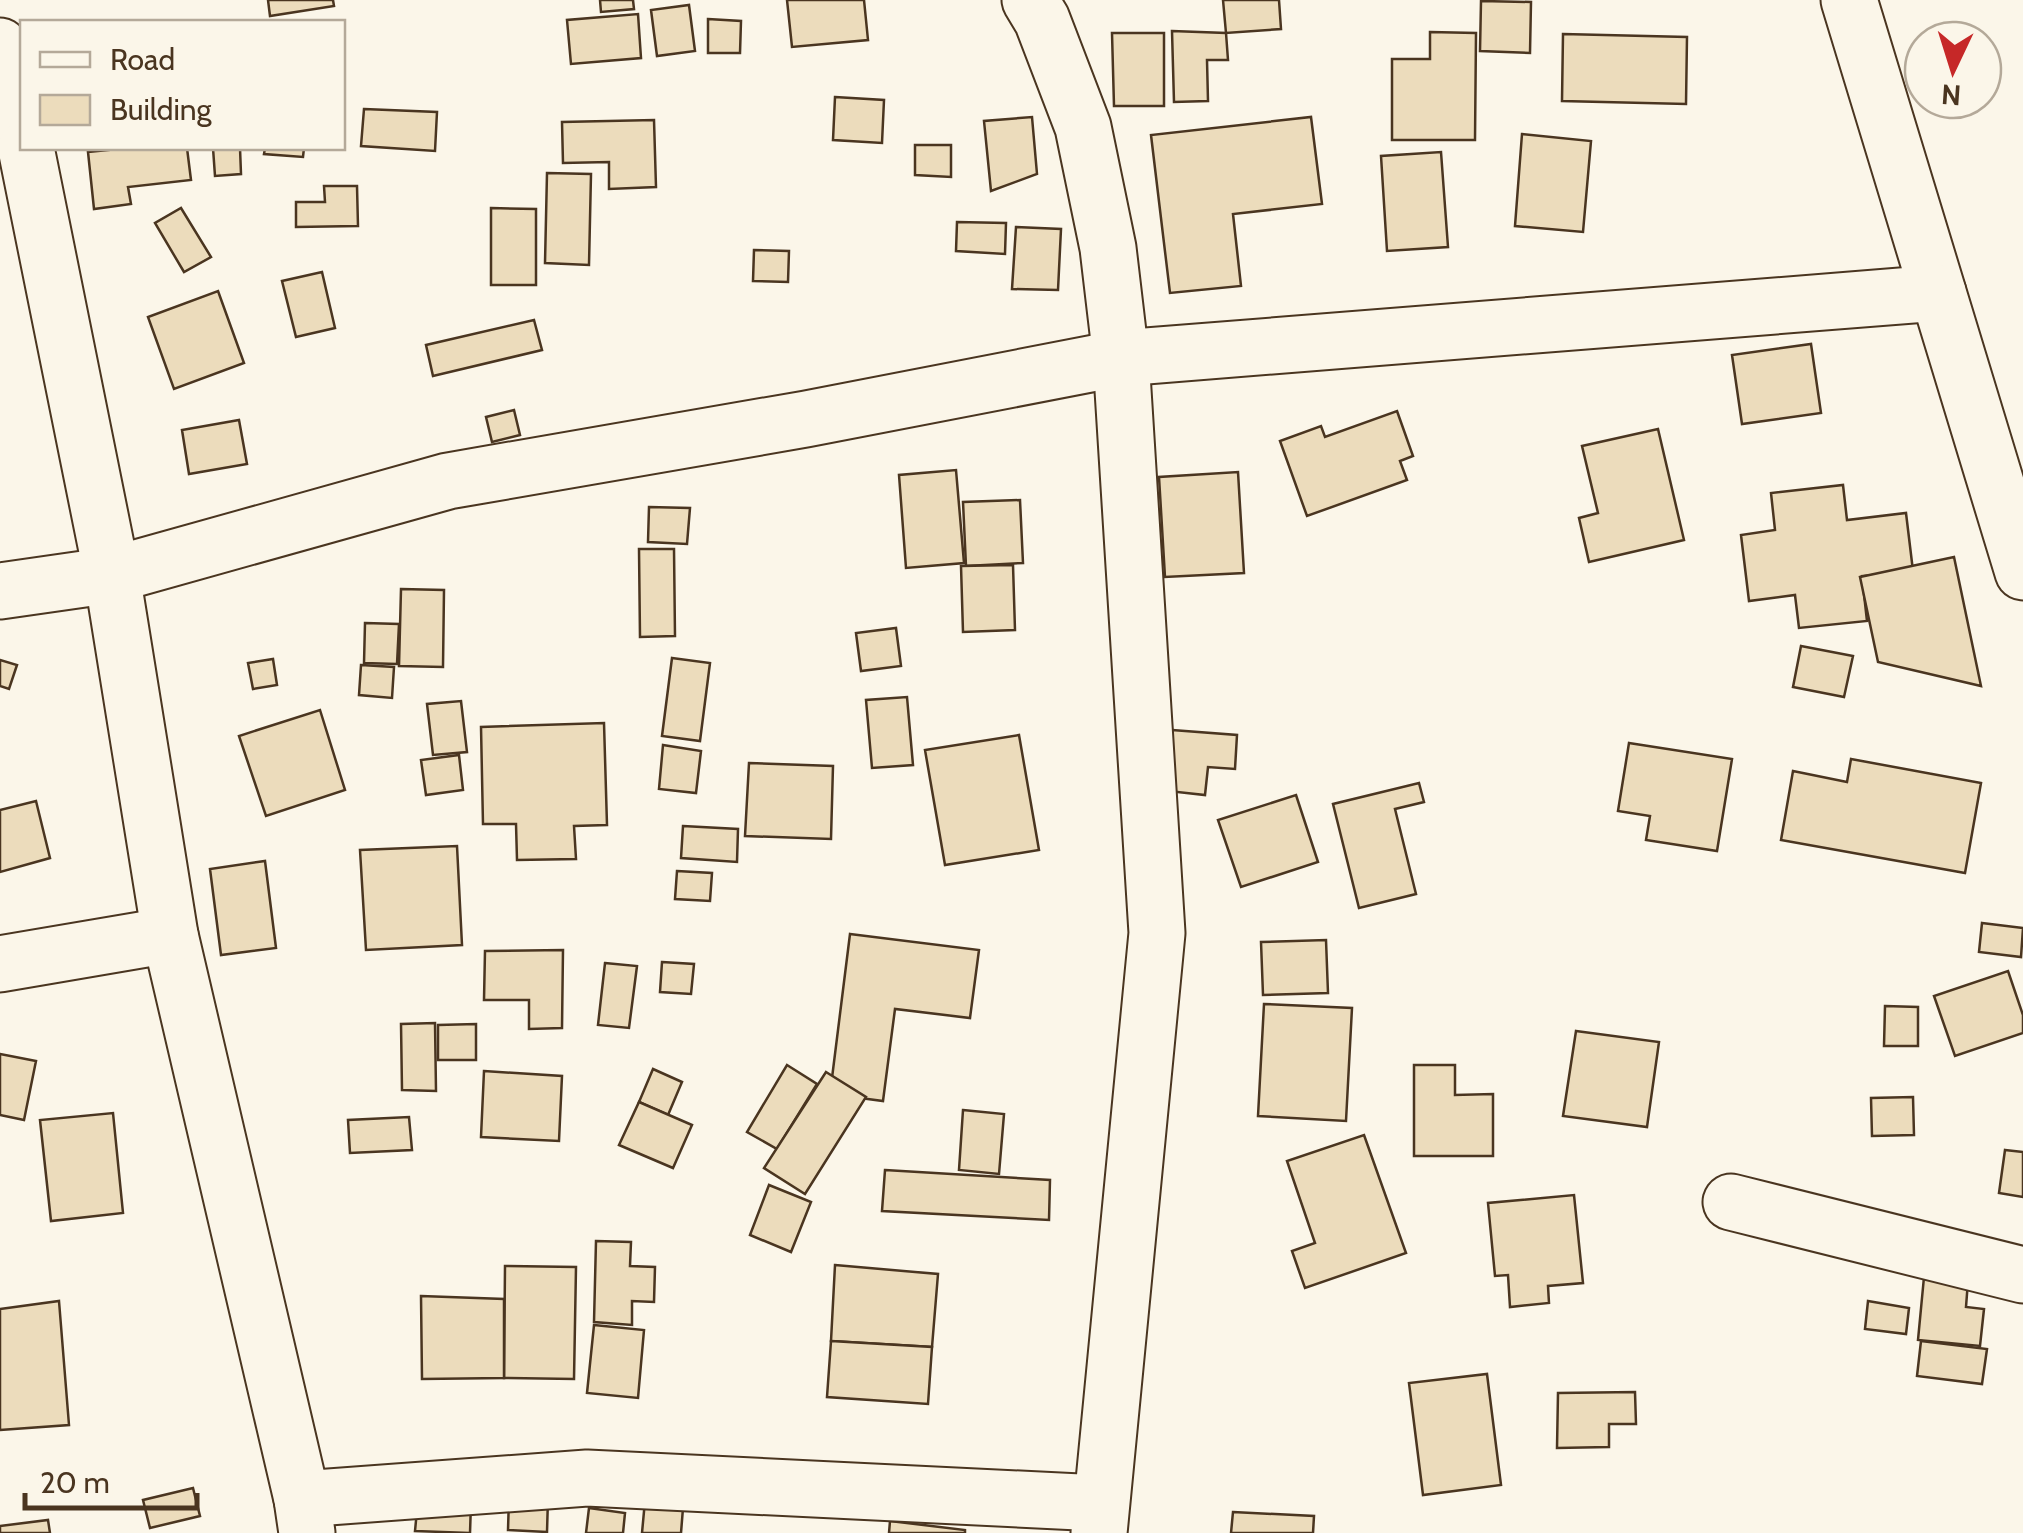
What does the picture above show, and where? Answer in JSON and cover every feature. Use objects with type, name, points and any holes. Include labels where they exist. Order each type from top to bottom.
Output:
[{"type":"street","points":[[1849,0],[2023,572]]},
{"type":"street","points":[[26,150],[112,575],[170,934],[305,1516],[587,1478],[1099,1518],[1157,933],[1121,358],[1108,248],[1082,127],[1039,7]]},
{"type":"street","points":[[0,46],[20,122]]},
{"type":"street","points":[[0,590],[112,575],[448,481],[806,419],[1121,358],[1938,293]]},
{"type":"street","points":[[0,964],[170,934]]},
{"type":"street","points":[[1732,1202],[2023,1275]]},
{"type":"building","points":[[268,0],[333,0],[334,6],[270,16]]},
{"type":"building","points":[[600,0],[633,0],[634,9],[601,12]]},
{"type":"building","points":[[787,0],[864,0],[868,40],[792,47]]},
{"type":"building","points":[[1223,0],[1279,0],[1281,29],[1226,33]]},
{"type":"building","points":[[1481,1],[1531,2],[1530,53],[1480,51]]},
{"type":"building","points":[[689,5],[695,51],[657,56],[651,10]]},
{"type":"building","points":[[638,14],[641,58],[571,64],[567,20]]},
{"type":"building","points":[[708,19],[741,21],[740,53],[708,53]]},
{"type":"building","points":[[1172,31],[1226,33],[1228,60],[1207,60],[1208,101],[1174,102]]},
{"type":"building","points":[[1430,32],[1476,33],[1475,140],[1392,140],[1392,59],[1430,59]]},
{"type":"building","points":[[1112,33],[1164,33],[1164,106],[1114,106]]},
{"type":"building","points":[[1563,34],[1687,37],[1686,104],[1562,101]]},
{"type":"building","points":[[835,97],[884,100],[882,143],[833,140]]},
{"type":"building","points":[[364,109],[437,112],[435,151],[361,146]]},
{"type":"building","points":[[1032,117],[1037,174],[991,191],[984,121]]},
{"type":"building","points":[[1311,117],[1322,204],[1233,214],[1241,286],[1170,293],[1151,135]]},
{"type":"building","points":[[654,120],[656,187],[609,189],[609,162],[563,163],[562,122]]},
{"type":"building","points":[[1522,134],[1591,141],[1583,232],[1515,226]]},
{"type":"building","points":[[915,145],[951,145],[951,177],[915,175]]},
{"type":"building","points":[[187,150],[191,180],[128,187],[131,204],[94,209],[88,152]]},
{"type":"building","points":[[213,150],[240,150],[241,174],[215,176]]},
{"type":"building","points":[[265,150],[304,150],[303,157],[264,154]]},
{"type":"building","points":[[1441,152],[1448,247],[1387,251],[1381,156]]},
{"type":"building","points":[[547,173],[591,174],[589,265],[545,263]]},
{"type":"building","points":[[324,186],[357,186],[358,226],[296,227],[296,202],[325,202]]},
{"type":"building","points":[[181,208],[211,257],[184,272],[155,223]]},
{"type":"building","points":[[491,208],[536,209],[536,285],[491,285]]},
{"type":"building","points":[[957,222],[1006,223],[1005,254],[956,251]]},
{"type":"building","points":[[1016,227],[1061,229],[1058,290],[1012,289]]},
{"type":"building","points":[[754,250],[789,251],[788,282],[753,281]]},
{"type":"building","points":[[322,272],[335,328],[296,337],[282,281]]},
{"type":"building","points":[[218,291],[244,363],[174,389],[148,317]]},
{"type":"building","points":[[534,320],[542,350],[433,376],[426,345]]},
{"type":"building","points":[[1811,344],[1821,413],[1742,424],[1732,355]]},
{"type":"building","points":[[514,410],[520,435],[492,442],[486,417]]},
{"type":"building","points":[[1397,411],[1413,456],[1400,461],[1407,480],[1307,516],[1280,441],[1321,426],[1325,437]]},
{"type":"building","points":[[239,420],[247,464],[189,474],[182,430]]},
{"type":"building","points":[[1658,429],[1684,540],[1589,562],[1579,518],[1598,513],[1582,446]]},
{"type":"building","points":[[956,470],[964,563],[906,568],[899,475]]},
{"type":"building","points":[[1238,472],[1244,573],[1165,577],[1159,477]]},
{"type":"building","points":[[1843,485],[1847,520],[1906,513],[1913,571],[1862,576],[1867,621],[1799,628],[1795,595],[1749,601],[1741,535],[1775,530],[1771,493]]},
{"type":"building","points":[[1020,500],[1023,563],[966,566],[963,502]]},
{"type":"building","points":[[649,507],[690,508],[687,544],[648,542]]},
{"type":"building","points":[[639,549],[674,549],[675,636],[640,637]]},
{"type":"building","points":[[1954,557],[1981,686],[1878,662],[1860,577]]},
{"type":"building","points":[[1013,565],[1015,630],[963,632],[961,566]]},
{"type":"building","points":[[401,589],[444,590],[443,667],[399,666]]},
{"type":"building","points":[[365,623],[399,624],[397,664],[364,663]]},
{"type":"building","points":[[896,628],[901,666],[861,671],[856,633]]},
{"type":"building","points":[[1801,646],[1853,656],[1844,697],[1793,687]]},
{"type":"building","points":[[672,658],[710,663],[700,741],[662,736]]},
{"type":"building","points":[[273,659],[277,685],[253,689],[248,663]]},
{"type":"building","points":[[0,660],[17,665],[9,689],[0,686]]},
{"type":"building","points":[[361,665],[394,667],[392,698],[359,695]]},
{"type":"building","points":[[907,697],[913,765],[872,768],[866,700]]},
{"type":"building","points":[[461,701],[467,752],[433,755],[427,704]]},
{"type":"building","points":[[320,710],[345,790],[266,816],[239,736]]},
{"type":"building","points":[[604,723],[607,825],[574,826],[576,859],[517,860],[516,824],[483,824],[481,727]]},
{"type":"building","points":[[1172,730],[1237,735],[1235,769],[1208,767],[1205,795],[1168,791]]},
{"type":"building","points":[[1019,735],[1039,850],[945,865],[925,750]]},
{"type":"building","points":[[1629,743],[1732,759],[1717,851],[1646,840],[1650,816],[1618,811]]},
{"type":"building","points":[[663,745],[701,751],[696,793],[659,789]]},
{"type":"building","points":[[459,755],[463,790],[426,795],[421,760]]},
{"type":"building","points":[[1851,759],[1981,783],[1965,873],[1781,840],[1793,771],[1847,782]]},
{"type":"building","points":[[749,763],[833,766],[831,839],[745,836]]},
{"type":"building","points":[[1419,783],[1424,802],[1395,809],[1416,894],[1359,908],[1333,804]]},
{"type":"building","points":[[1296,795],[1318,862],[1241,887],[1218,820]]},
{"type":"building","points":[[36,801],[50,858],[0,872],[0,810]]},
{"type":"building","points":[[683,826],[738,829],[737,862],[681,858]]},
{"type":"building","points":[[457,846],[462,945],[366,950],[360,850]]},
{"type":"building","points":[[265,861],[276,948],[221,955],[210,869]]},
{"type":"building","points":[[677,871],[712,873],[710,901],[675,899]]},
{"type":"building","points":[[1982,923],[2023,928],[2021,957],[1979,952]]},
{"type":"building","points":[[850,934],[979,950],[970,1018],[895,1009],[883,1101],[830,1094]]},
{"type":"building","points":[[1326,940],[1328,993],[1263,995],[1261,942]]},
{"type":"building","points":[[563,950],[562,1028],[529,1029],[529,1000],[484,1000],[485,951]]},
{"type":"building","points":[[662,962],[694,964],[691,994],[660,992]]},
{"type":"building","points":[[605,963],[637,966],[629,1028],[598,1025]]},
{"type":"building","points":[[2008,971],[2023,1015],[2023,1033],[1955,1056],[1934,996]]},
{"type":"building","points":[[1264,1004],[1352,1008],[1346,1121],[1258,1116]]},
{"type":"building","points":[[1885,1006],[1918,1007],[1918,1046],[1884,1046]]},
{"type":"building","points":[[435,1023],[436,1091],[402,1090],[401,1024]]},
{"type":"building","points":[[476,1024],[476,1060],[438,1060],[438,1025]]},
{"type":"building","points":[[1576,1031],[1659,1042],[1647,1127],[1563,1116]]},
{"type":"building","points":[[0,1054],[36,1061],[24,1120],[0,1115]]},
{"type":"building","points":[[787,1065],[817,1084],[777,1149],[747,1132]]},
{"type":"building","points":[[1414,1065],[1455,1065],[1455,1095],[1493,1094],[1493,1156],[1414,1156]]},
{"type":"building","points":[[653,1069],[682,1082],[668,1115],[639,1102]]},
{"type":"building","points":[[484,1071],[562,1076],[559,1141],[481,1137]]},
{"type":"building","points":[[826,1072],[866,1097],[805,1194],[764,1168]]},
{"type":"building","points":[[1913,1097],[1914,1135],[1872,1136],[1871,1098]]},
{"type":"building","points":[[639,1102],[692,1125],[673,1168],[619,1145]]},
{"type":"building","points":[[963,1110],[1004,1114],[999,1174],[959,1170]]},
{"type":"building","points":[[113,1113],[123,1213],[51,1221],[40,1120]]},
{"type":"building","points":[[409,1117],[412,1150],[350,1153],[348,1120]]},
{"type":"building","points":[[1364,1135],[1406,1253],[1305,1288],[1292,1251],[1315,1243],[1287,1161]]},
{"type":"building","points":[[2005,1150],[2023,1152],[2023,1197],[1999,1193]]},
{"type":"building","points":[[885,1170],[1050,1180],[1049,1220],[882,1211]]},
{"type":"building","points":[[769,1185],[811,1202],[791,1252],[750,1235]]},
{"type":"building","points":[[1574,1195],[1583,1283],[1548,1286],[1549,1303],[1510,1307],[1508,1275],[1495,1276],[1488,1203]]},
{"type":"building","points":[[596,1241],[631,1242],[630,1266],[655,1267],[654,1302],[632,1301],[632,1325],[594,1322]]},
{"type":"building","points":[[835,1265],[938,1274],[932,1347],[831,1341]]},
{"type":"building","points":[[505,1266],[576,1267],[574,1379],[504,1378]]},
{"type":"building","points":[[1924,1277],[1968,1281],[1966,1307],[1984,1309],[1980,1346],[1918,1340]]},
{"type":"building","points":[[421,1296],[504,1299],[504,1378],[422,1379]]},
{"type":"building","points":[[59,1301],[69,1425],[0,1430],[0,1309]]},
{"type":"building","points":[[1868,1301],[1909,1308],[1906,1334],[1865,1329]]},
{"type":"building","points":[[594,1325],[644,1330],[638,1398],[587,1393]]},
{"type":"building","points":[[831,1341],[932,1347],[928,1404],[827,1397]]},
{"type":"building","points":[[1921,1341],[1987,1349],[1982,1384],[1917,1376]]},
{"type":"building","points":[[1487,1374],[1501,1485],[1423,1495],[1409,1383]]},
{"type":"building","points":[[1635,1392],[1636,1424],[1609,1424],[1609,1447],[1557,1448],[1558,1393]]},
{"type":"building","points":[[647,1479],[685,1483],[681,1533],[642,1533]]},
{"type":"building","points":[[193,1488],[200,1516],[150,1528],[143,1500]]},
{"type":"building","points":[[509,1497],[548,1498],[547,1532],[508,1530]]},
{"type":"building","points":[[418,1500],[471,1503],[470,1533],[415,1531]]},
{"type":"building","points":[[589,1508],[625,1513],[623,1533],[586,1533]]},
{"type":"building","points":[[1233,1512],[1314,1516],[1313,1533],[1231,1533]]},
{"type":"building","points":[[48,1520],[50,1533],[0,1533],[0,1526]]},
{"type":"building","points":[[890,1521],[965,1530],[965,1533],[889,1533]]}]
